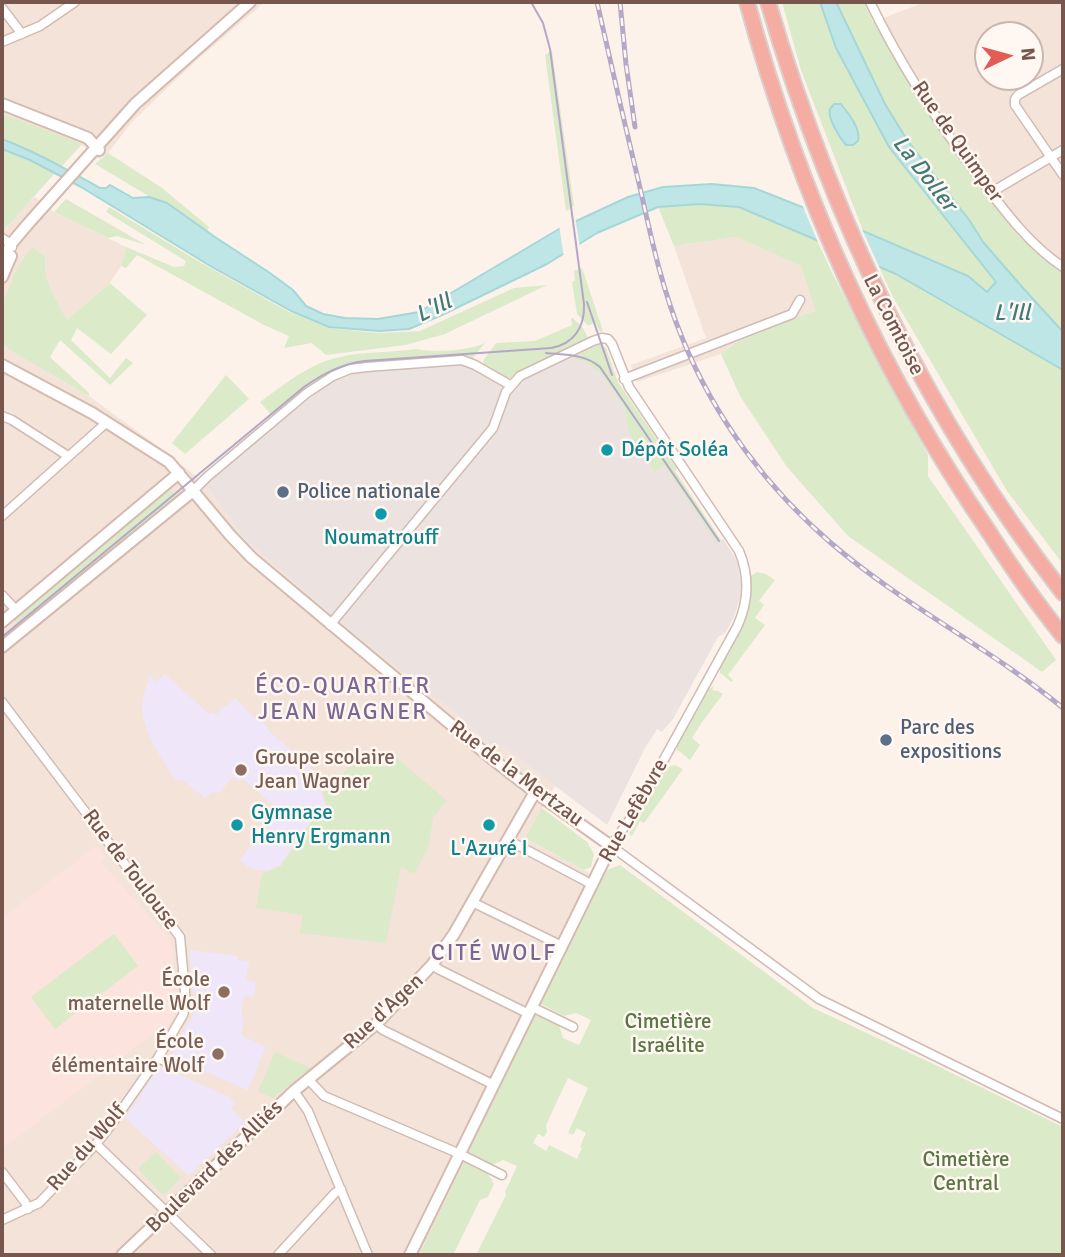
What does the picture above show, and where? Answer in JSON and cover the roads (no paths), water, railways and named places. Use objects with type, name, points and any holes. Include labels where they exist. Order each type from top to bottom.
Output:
[{"type":"highway","name":"La Comtoise","points":[[747,2],[761,54],[805,182],[846,279],[934,447],[1009,562],[1063,636]]},
{"type":"highway","name":"La Comtoise","points":[[768,2],[808,128],[834,194],[911,360],[956,438],[1031,552],[1063,593]]},
{"type":"main road","points":[[2,262],[9,245],[125,115],[250,2]]},
{"type":"main road","points":[[2,104],[88,138],[95,151]]},
{"type":"main road","points":[[46,206],[95,151]]},
{"type":"main road","points":[[2,277],[9,245]]},
{"type":"main road","name":"Rue de la Mertzau","points":[[5,368],[106,423],[169,462],[252,558],[491,758],[611,846]]},
{"type":"main road","points":[[2,622],[179,473]]},
{"type":"main road","points":[[2,647],[193,491]]},
{"type":"main road","name":"Rue d'Agen","points":[[308,1079],[376,1024],[432,965],[454,934],[535,792]]},
{"type":"main road","name":"Rue Lefèbvre","points":[[410,1255],[611,846]]},
{"type":"main road","name":"Boulevard des Alliés","points":[[122,1255],[308,1079]]},
{"type":"street","points":[[2,42],[48,21],[75,2]]},
{"type":"street","name":"Rue de Quimper","points":[[870,2],[925,100],[990,192],[1017,225],[1063,267]]},
{"type":"street","points":[[2,8],[22,34]]},
{"type":"street","points":[[1063,69],[1015,99],[1015,105],[1063,175]]},
{"type":"street","points":[[990,192],[1063,150]]},
{"type":"street","points":[[624,379],[792,314],[800,300]]},
{"type":"street","name":"Rue Lefèbvre","points":[[510,385],[525,372],[593,341],[604,338],[611,342],[624,379],[738,551],[746,569],[747,591],[737,627],[635,812],[611,846]]},
{"type":"street","points":[[193,491],[307,393],[333,376],[350,369],[462,360],[510,385],[493,428],[330,625]]},
{"type":"street","points":[[2,416],[68,456]]},
{"type":"street","points":[[2,516],[106,423]]},
{"type":"street","points":[[2,595],[16,610]]},
{"type":"street","name":"Rue de Toulouse","points":[[2,702],[180,937],[186,1008],[158,1058]]},
{"type":"street","points":[[508,840],[593,885]]},
{"type":"street","name":"Rue de la Mertzau","points":[[611,846],[819,999],[1063,1119]]},
{"type":"street","points":[[472,902],[562,946]]},
{"type":"street","points":[[432,965],[573,1027]]},
{"type":"street","points":[[376,1024],[383,1030],[494,1085]]},
{"type":"street","points":[[158,1058],[173,1065]]},
{"type":"street","name":"Rue du Wolf","points":[[2,1220],[39,1203],[96,1144],[158,1058]]},
{"type":"street","points":[[308,1079],[324,1096],[460,1154],[502,1175]]},
{"type":"street","points":[[294,1091],[308,1111],[368,1255]]},
{"type":"street","points":[[96,1144],[211,1255]]},
{"type":"street","points":[[2,1172],[28,1209]]},
{"type":"street","points":[[278,1255],[341,1189]]},
{"type":"water","name":"L'Ill","points":[[820,2],[836,2],[885,104],[907,140],[970,221],[983,242],[1063,332],[1063,370],[896,274],[739,207],[699,204],[658,207],[597,233],[547,264],[409,329],[379,331],[329,327],[291,311],[212,267],[81,187],[30,160],[2,149],[2,139],[40,155],[100,188],[110,185],[133,198],[149,197],[167,203],[293,290],[306,306],[323,314],[345,318],[378,319],[419,312],[559,229],[628,197],[663,187],[712,184],[754,188],[968,276],[987,292],[996,282],[889,147],[836,48]]},
{"type":"water","points":[[834,104],[841,104],[856,127],[858,141],[853,145],[846,145],[832,122],[830,109]]},
{"type":"tram line","points":[[2,637],[304,387],[326,373],[365,361],[551,348],[572,338],[580,327],[584,304],[550,49],[543,23],[531,2]]},
{"type":"tram line","points":[[587,302],[612,375]]},
{"type":"tram line","points":[[546,353],[581,357],[600,367],[719,541]]},
{"type":"railway","points":[[597,2],[664,285],[696,369],[727,424],[764,475],[831,543],[887,586],[1035,686],[1063,708]]},
{"type":"railway","points":[[620,2],[635,127]]},
{"type":"place","name":"Dépôt Soléa","points":[[607,450]]},
{"type":"place","name":"Police nationale","points":[[283,492]]},
{"type":"place","name":"Noumatrouff","points":[[381,514]]},
{"type":"place","name":"Parc des expositions","points":[[886,740]]},
{"type":"place","name":"Groupe scolaire Jean Wagner","points":[[241,770]]},
{"type":"place","name":"Gymnase Henry Ergmann","points":[[237,825]]},
{"type":"place","name":"L'Azuré I","points":[[489,825]]},
{"type":"place","name":"École maternelle Wolf","points":[[224,992]]},
{"type":"place","name":"École élémentaire Wolf","points":[[218,1054]]},
{"type":"district","name":"ÉCO-QUARTIER JEAN WAGNER","points":[[343,700]]},
{"type":"district","name":"CITÉ WOLF","points":[[494,954]]},
{"type":"water label","name":"La Doller","points":[[924,174]]},
{"type":"park label","name":"Cimetière Israélite","points":[[668,1034]]},
{"type":"park label","name":"Cimetière Central","points":[[966,1172]]}]
